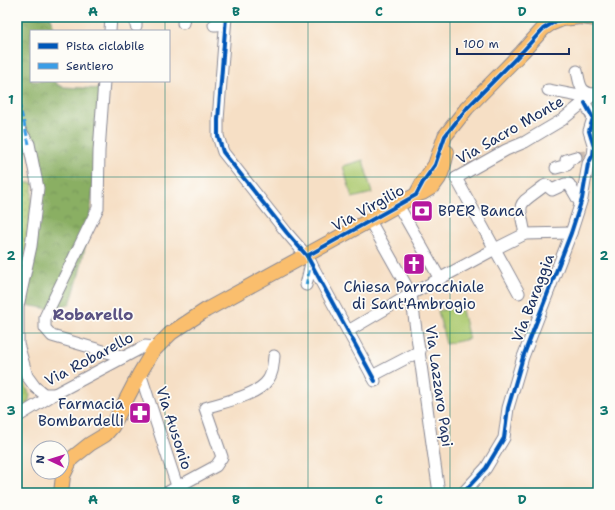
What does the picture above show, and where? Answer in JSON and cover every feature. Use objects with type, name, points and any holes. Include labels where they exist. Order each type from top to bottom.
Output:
[{"type":"main road","name":"Via Virgilio","points":[[61,493],[63,476],[71,459],[90,444],[105,435],[112,427],[140,373],[156,347],[171,333],[206,310],[309,260],[370,221],[416,195],[429,190],[437,182],[439,168],[454,124],[467,108],[543,29],[556,21],[573,17]]},
{"type":"main road","points":[[573,17],[598,19]]},
{"type":"street","points":[[110,30],[111,17]]},
{"type":"street","points":[[226,17],[218,120],[218,136],[223,152],[309,260],[374,378],[420,351]]},
{"type":"street","points":[[577,71],[582,89],[592,97]]},
{"type":"street","points":[[104,82],[99,151],[98,208],[45,317],[45,328],[52,336],[124,357]]},
{"type":"street","points":[[548,90],[592,97]]},
{"type":"street","name":"Via Baraggia","points":[[463,493],[486,468],[504,438],[508,408],[523,357],[571,233],[586,178],[589,156],[594,148],[589,131],[593,118],[592,97]]},
{"type":"street","name":"Via Sacro Monte","points":[[439,168],[456,178],[506,150],[540,134],[562,120],[592,97]]},
{"type":"street","points":[[17,125],[29,144],[38,188],[31,246],[18,306],[18,344],[27,376],[35,387],[44,394],[55,394]]},
{"type":"street","points":[[556,168],[567,165],[566,160],[589,156]]},
{"type":"street","points":[[456,178],[519,293]]},
{"type":"street","points":[[525,234],[520,211],[521,205],[544,186],[546,185],[552,190],[565,184],[569,184],[580,203]]},
{"type":"street","points":[[398,205],[440,279]]},
{"type":"street","name":"Via Lazzaro Papi","points":[[370,221],[411,294],[439,493]]},
{"type":"street","points":[[348,331],[494,247],[525,234],[571,233]]},
{"type":"street","points":[[306,285],[309,260]]},
{"type":"street","name":"Via Robarello","points":[[17,418],[55,394],[124,357],[146,346],[156,347]]},
{"type":"street","points":[[166,493],[178,490],[216,466],[222,457],[205,408],[254,392],[268,381],[273,370],[274,356]]},
{"type":"street","name":"Via Ausonio","points":[[140,373],[178,490]]},
{"type":"green space","points":[[17,17],[51,17],[52,30],[30,30],[30,82],[56,82],[58,85],[64,87],[100,89],[95,171],[89,225],[78,278],[70,304],[49,309],[21,304],[42,187],[29,153],[17,133]]},
{"type":"green space","points":[[363,160],[372,193],[352,198],[343,166]]},
{"type":"green space","points":[[17,183],[33,183],[28,241],[17,286]]},
{"type":"green space","points":[[461,306],[469,339],[446,344],[438,311]]},
{"type":"green space","points":[[17,363],[21,377],[30,395],[28,404],[17,411]]},
{"type":"tunnel","points":[[576,157],[586,156]]},
{"type":"marked path","points":[[17,95],[29,144]]},
{"type":"marked path","points":[[306,285],[311,263]]},
{"type":"cycle path","points":[[226,17],[218,120],[218,136],[223,152],[307,256],[375,381]]},
{"type":"cycle path","points":[[307,256],[416,195],[435,165],[445,136],[467,108],[543,29],[556,21],[573,17]]},
{"type":"cycle path","points":[[463,493],[486,468],[504,438],[508,408],[523,357],[571,233],[582,199],[588,164],[593,155],[594,147],[589,131],[593,118],[585,103]]},
{"type":"place","name":"BPER Banca","points":[[422,211]]},
{"type":"place","name":"Chiesa Parrocchiale di Sant'Ambrogio","points":[[414,264]]},
{"type":"place","name":"Farmacia Bombardelli","points":[[140,413]]},
{"type":"district","name":"Robarello","points":[[93,314]]}]
